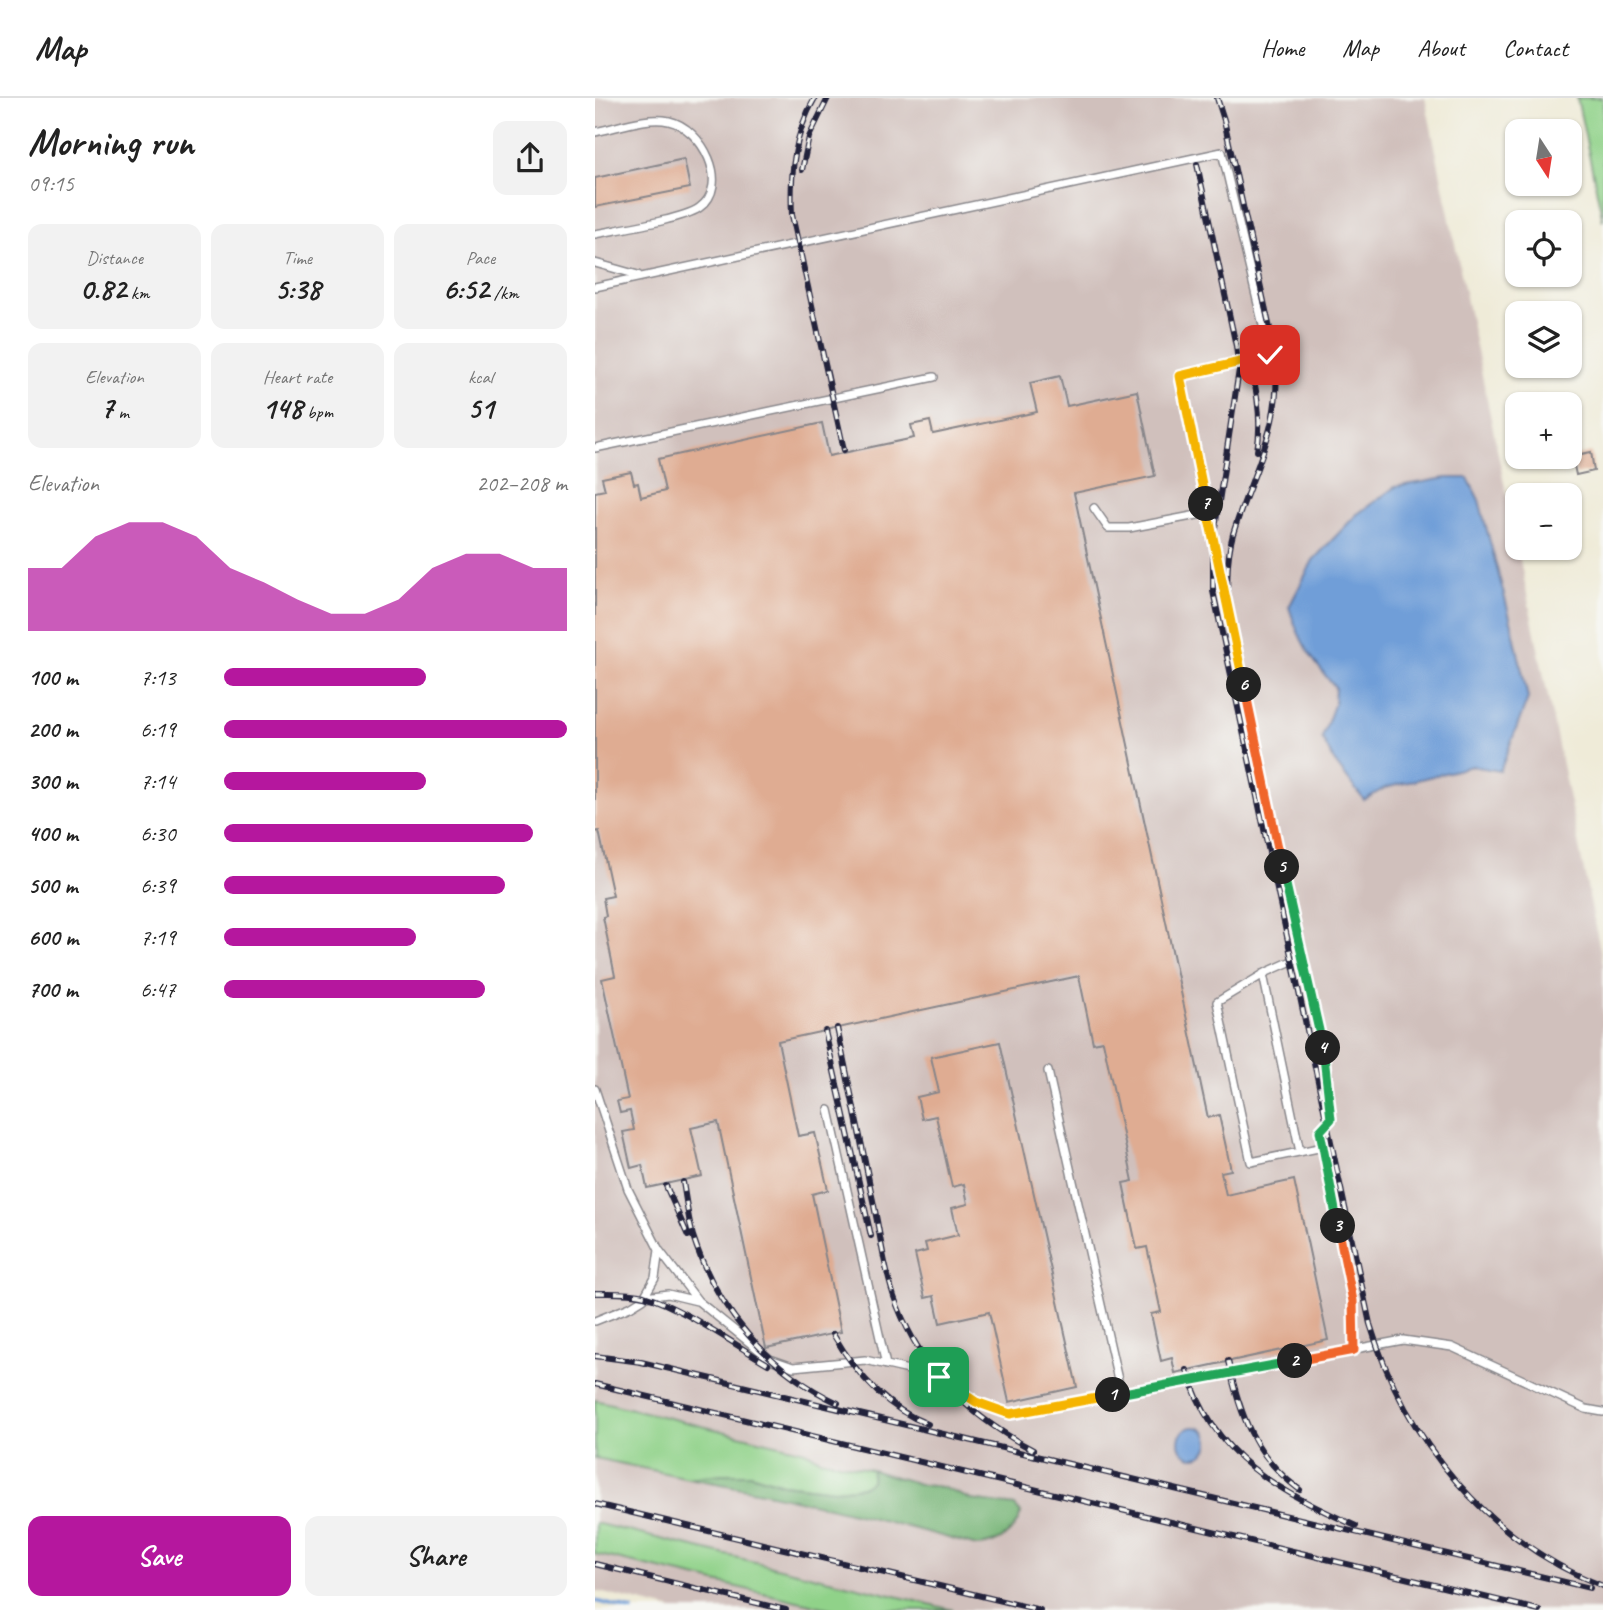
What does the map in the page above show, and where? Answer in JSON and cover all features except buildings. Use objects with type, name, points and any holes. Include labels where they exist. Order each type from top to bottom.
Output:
[{"type":"lane","points":[[595,132],[653,120],[678,124],[688,129],[702,145],[713,183],[708,200],[692,212],[595,234]]},
{"type":"lane","points":[[595,287],[1222,152],[1270,355],[1180,376],[1270,812],[1322,1041],[1331,1119],[1320,1131],[1353,1301],[1354,1350]]},
{"type":"lane","points":[[595,263],[641,276]]},
{"type":"lane","points":[[595,448],[934,377]]},
{"type":"lane","points":[[1094,508],[1108,528],[1129,528],[1208,513]]},
{"type":"lane","points":[[1303,956],[1263,974],[1217,1002],[1251,1162],[1323,1147]]},
{"type":"lane","points":[[1263,974],[1300,1152]]},
{"type":"lane","points":[[1048,1071],[1121,1394]]},
{"type":"lane","points":[[595,1089],[628,1189],[659,1251],[698,1301],[770,1359],[793,1367],[865,1360],[939,1377],[976,1402],[1010,1414],[1403,1340],[1452,1348],[1586,1409],[1603,1412]]},
{"type":"lane","points":[[829,1110],[886,1365]]},
{"type":"lane","points":[[645,1297],[655,1278],[659,1251]]},
{"type":"lane","points":[[595,1321],[630,1307],[645,1297],[668,1294],[698,1301]]},
{"type":"shaded area","points":[[595,98],[1425,98],[1505,487],[1505,560],[1520,560],[1603,964],[1603,1610],[953,1610],[595,1523]]},
{"type":"shaded area","points":[[595,1554],[836,1610],[673,1610],[595,1591]]},
{"type":"green space","points":[[1577,98],[1603,98],[1603,221],[1582,119]]},
{"type":"green space","points":[[595,1400],[872,1470],[871,1482],[862,1487],[835,1490],[783,1484],[750,1474],[688,1478],[595,1458]]},
{"type":"green space","points":[[872,1470],[923,1485],[942,1487],[972,1500],[1015,1506],[1021,1513],[1015,1526],[1005,1537],[977,1546],[834,1508],[688,1478],[750,1474],[783,1484],[835,1490],[862,1487],[871,1481]]},
{"type":"green space","points":[[595,1523],[953,1610],[836,1610],[595,1554]]},
{"type":"water","points":[[1446,478],[1468,478],[1479,500],[1528,698],[1500,771],[1472,766],[1385,788],[1364,800],[1334,761],[1322,738],[1334,705],[1335,687],[1307,650],[1289,607],[1313,560],[1356,515],[1395,487]]},
{"type":"water","points":[[1194,1427],[1205,1431],[1209,1442],[1205,1453],[1194,1457],[1183,1453],[1179,1442],[1183,1431]]},
{"type":"waterway","points":[[595,1601],[632,1610]]},
{"type":"railway","points":[[815,98],[802,126],[795,155],[792,215],[844,450]]},
{"type":"railway","points":[[802,170],[809,137],[828,98]]},
{"type":"railway","points":[[1217,98],[1274,347],[1277,374],[1272,421],[1230,547],[1227,585],[1229,636]]},
{"type":"railway","points":[[1197,164],[1239,370],[1213,541],[1213,591],[1370,1324],[1385,1367],[1405,1408],[1429,1446],[1457,1482],[1488,1514],[1523,1542],[1561,1567],[1603,1586]]},
{"type":"railway","points":[[1244,337],[1258,408],[1257,451]]},
{"type":"railway","points":[[837,1028],[885,1265],[908,1330],[935,1372],[951,1391],[989,1423],[1033,1450]]},
{"type":"railway","points":[[825,1031],[871,1236]]},
{"type":"railway","points":[[683,1182],[693,1236],[703,1263],[731,1312],[767,1355],[789,1373],[838,1403]]},
{"type":"railway","points":[[666,1186],[688,1236]]},
{"type":"railway","points":[[595,1293],[632,1294],[659,1302],[691,1317],[768,1364]]},
{"type":"railway","points":[[833,1334],[861,1375],[885,1399],[898,1409],[928,1424]]},
{"type":"railway","points":[[595,1356],[641,1362],[1590,1588]]},
{"type":"railway","points":[[1228,1361],[1251,1433],[1271,1463],[1300,1490]]},
{"type":"railway","points":[[1187,1370],[1198,1400],[1213,1426],[1252,1468],[1301,1499],[1356,1526]]},
{"type":"railway","points":[[595,1384],[1539,1610]]},
{"type":"railway","points":[[595,1504],[1040,1610]]},
{"type":"railway","points":[[595,1564],[786,1610]]},
{"type":"route","points":[[939,1377],[976,1402],[1010,1414],[1354,1350],[1353,1301],[1320,1131],[1331,1119],[1322,1041],[1270,812],[1180,376],[1270,355]]}]
